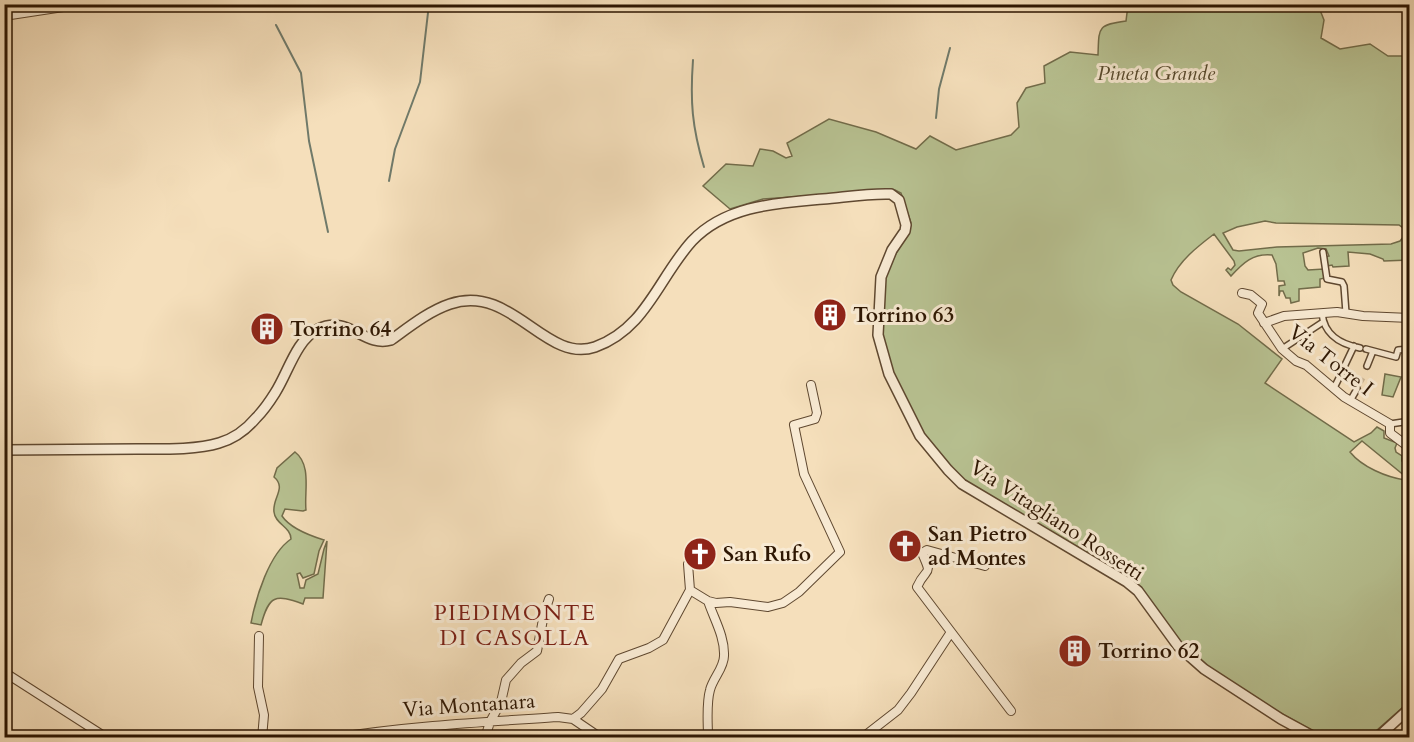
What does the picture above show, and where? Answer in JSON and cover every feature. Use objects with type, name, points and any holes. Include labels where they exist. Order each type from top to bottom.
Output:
[{"type":"street","points":[[4,16],[83,4]]},
{"type":"street","name":"Via Vitagliano Rossetti","points":[[4,450],[173,449],[218,444],[239,434],[256,419],[275,393],[300,348],[314,331],[328,325],[345,326],[371,339],[385,342],[436,311],[457,303],[474,301],[505,309],[562,346],[571,349],[588,349],[600,345],[634,322],[644,312],[691,242],[729,217],[770,204],[891,194],[899,200],[906,225],[905,231],[889,256],[881,277],[878,335],[889,374],[920,436],[962,484],[1127,582],[1138,591],[1178,646],[1204,669],[1281,719],[1316,738]]},
{"type":"street","points":[[1323,252],[1327,279],[1342,282],[1344,286],[1346,313]]},
{"type":"street","name":"Via Torre I","points":[[1242,292],[1251,295],[1262,304],[1258,312],[1282,349],[1350,401],[1390,424]]},
{"type":"street","points":[[1264,323],[1284,316],[1322,318],[1346,313],[1410,318]]},
{"type":"street","points":[[1322,318],[1330,335],[1347,345],[1396,357],[1398,350],[1410,349]]},
{"type":"street","points":[[1282,349],[1322,318]]},
{"type":"street","points":[[1363,348],[1367,366]]},
{"type":"street","points":[[1334,388],[1343,370],[1363,348]]},
{"type":"street","points":[[690,590],[716,603],[730,602],[768,607],[776,605],[799,592],[840,552],[804,474],[794,424],[815,419],[817,413],[811,385]]},
{"type":"street","points":[[1350,401],[1357,389]]},
{"type":"street","points":[[1410,421],[1390,424],[1390,433],[1396,440],[1410,448]]},
{"type":"street","points":[[985,566],[931,550],[922,553],[929,567],[918,584],[918,590],[1011,711]]},
{"type":"street","points":[[601,738],[573,719],[602,689],[619,659],[663,640],[690,590],[688,564]]},
{"type":"street","points":[[485,738],[490,722],[501,702],[506,680],[521,663],[537,651],[549,600]]},
{"type":"street","points":[[708,601],[721,633],[724,653],[724,664],[716,675],[709,693],[708,738]]},
{"type":"street","points":[[862,738],[898,710],[951,632]]},
{"type":"street","points":[[259,636],[258,687],[264,715],[262,738]]},
{"type":"street","points":[[4,672],[107,738]]},
{"type":"street","points":[[1377,738],[1410,708]]},
{"type":"street","name":"Via Montanara","points":[[333,738],[395,728],[428,728],[453,724],[558,717],[573,719]]},
{"type":"green space","name":"Pineta Grande","points":[[1128,5],[1318,5],[1324,20],[1321,38],[1340,49],[1370,44],[1388,56],[1409,56],[1409,260],[1384,261],[1370,254],[1348,252],[1349,266],[1333,267],[1332,265],[1327,266],[1325,257],[1329,256],[1326,249],[1318,248],[1303,253],[1308,270],[1324,269],[1325,278],[1320,279],[1320,287],[1299,289],[1299,301],[1291,303],[1290,298],[1286,298],[1283,291],[1280,291],[1279,296],[1279,286],[1285,285],[1284,281],[1278,281],[1276,264],[1272,255],[1254,257],[1231,276],[1226,270],[1228,268],[1231,270],[1235,265],[1234,261],[1214,234],[1195,249],[1174,273],[1171,280],[1181,292],[1238,324],[1282,359],[1265,383],[1354,442],[1377,427],[1384,431],[1384,438],[1397,443],[1396,452],[1402,456],[1402,461],[1410,464],[1409,702],[1369,737],[1324,737],[1252,697],[1215,672],[1179,642],[1133,580],[988,497],[969,485],[952,470],[920,429],[892,370],[882,337],[883,283],[911,223],[901,193],[895,190],[763,199],[730,209],[703,186],[726,164],[753,166],[760,149],[773,151],[786,158],[792,156],[787,143],[829,119],[876,132],[916,149],[930,136],[956,150],[1011,135],[1019,127],[1017,103],[1026,88],[1045,83],[1044,66],[1070,52],[1098,55],[1102,29],[1110,24],[1126,21]],"holes":[[[1265,221],[1399,225],[1403,228],[1404,236],[1400,241],[1391,244],[1277,247],[1239,251],[1233,250],[1223,233],[1237,227]],[[1362,441],[1406,477],[1405,480],[1375,470],[1355,457],[1350,452]]]},
{"type":"green space","points":[[1385,374],[1401,377],[1393,397],[1382,395]]},
{"type":"green space","points":[[295,452],[304,464],[306,510],[285,509],[282,516],[295,528],[324,540],[314,574],[303,578],[300,573],[297,574],[300,588],[304,588],[306,580],[318,574],[327,541],[323,598],[305,598],[303,604],[280,598],[274,600],[267,608],[261,625],[251,623],[256,601],[270,565],[283,546],[291,539],[288,531],[275,516],[274,507],[279,485],[274,477],[277,468]]},
{"type":"waterway","points":[[389,181],[395,149],[420,82],[429,4]]},
{"type":"waterway","points":[[276,25],[301,73],[309,141],[328,232]]},
{"type":"waterway","points":[[936,118],[939,89],[950,48]]},
{"type":"waterway","points":[[693,60],[693,114],[704,167]]},
{"type":"tunnel","points":[[1357,389],[1363,378]]},
{"type":"place","name":"Torrino 63","points":[[830,315]]},
{"type":"place","name":"Torrino 64","points":[[267,329]]},
{"type":"place","name":"San Pietro ad Montes","points":[[905,546]]},
{"type":"place","name":"San Rufo","points":[[700,554]]},
{"type":"place","name":"Torrino 62","points":[[1075,651]]},
{"type":"district","name":"PIEDIMONTE DI CASOLLA","points":[[515,624]]}]
